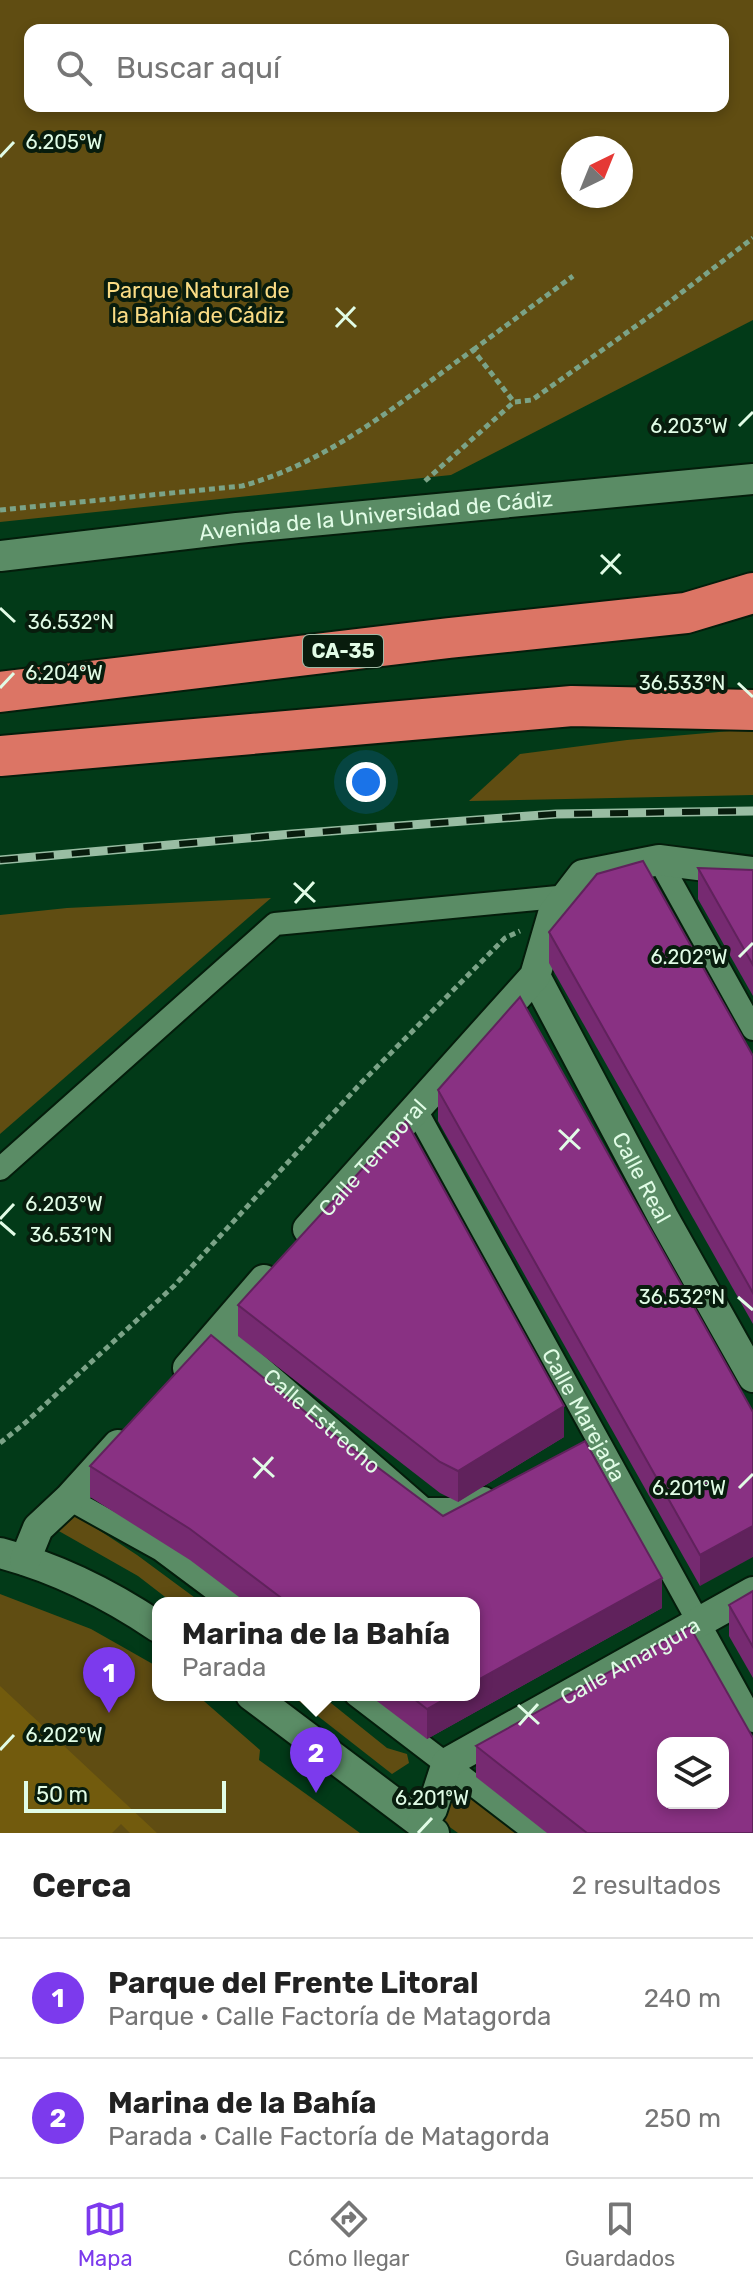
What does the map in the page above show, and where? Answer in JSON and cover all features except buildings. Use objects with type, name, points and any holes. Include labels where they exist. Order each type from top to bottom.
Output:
[{"type":"highway","points":[[686,613],[753,593]]},
{"type":"highway","points":[[686,613],[753,614]]},
{"type":"highway","name":"CA-35","points":[[0,692],[686,613]]},
{"type":"highway","points":[[0,756],[572,706],[753,686]]},
{"type":"highway","points":[[572,706],[753,710]]},
{"type":"street","name":"Avenida de la Universidad de Cádiz","points":[[0,556],[253,527],[753,479]]},
{"type":"street","points":[[659,860],[753,1029]]},
{"type":"street","points":[[535,976],[560,905],[583,875],[659,860],[753,872]]},
{"type":"street","points":[[0,1169],[275,924],[560,905]]},
{"type":"street","name":"Calle Temporal","points":[[170,1388],[221,1333],[288,1251],[535,976]]},
{"type":"street","name":"Calle Real","points":[[535,976],[663,1217],[753,1377]]},
{"type":"street","name":"Calle Marejada","points":[[416,1110],[589,1440],[699,1621],[753,1721]]},
{"type":"street","name":"Calle Estrecho","points":[[221,1333],[424,1509],[464,1509],[503,1487]]},
{"type":"street","points":[[140,1421],[12,1556],[121,1602],[152,1623]]},
{"type":"street","points":[[69,1499],[161,1550],[224,1597]]},
{"type":"street","name":"Calle Amargura","points":[[447,1763],[753,1592]]},
{"type":"street","points":[[259,1701],[424,1830],[447,1763]]},
{"type":"street","points":[[364,1701],[536,1833]]},
{"type":"path","points":[[419,489],[440,465],[514,402],[532,400],[753,238]]},
{"type":"path","points":[[0,510],[242,486],[276,477],[327,452],[573,276]]},
{"type":"path","points":[[473,350],[514,402]]},
{"type":"path","points":[[0,1443],[174,1286],[362,1082],[505,938],[560,905]]},
{"type":"green space","name":"Parque Natural de la Bahía de Cádiz","points":[[0,0],[753,0],[753,320],[451,475],[0,522]]},
{"type":"green space","points":[[753,729],[753,795],[469,801],[520,754],[627,740]]},
{"type":"green space","points":[[271,898],[0,1134],[0,915],[67,908]]},
{"type":"green space","points":[[70,1511],[194,1597],[165,1597],[138,1576],[50,1526]]},
{"type":"green space","points":[[0,1594],[91,1629],[152,1664],[152,1701],[204,1701],[260,1750],[259,1760],[360,1833],[0,1833]]},
{"type":"green space","points":[[299,1701],[328,1701],[387,1748],[407,1754],[409,1763],[392,1774]]},
{"type":"green space","points":[[451,1779],[516,1833],[458,1833],[440,1820]]},
{"type":"shaded area","points":[[0,1686],[157,1833],[130,1833],[121,1824],[112,1833],[0,1833]]},
{"type":"railway","points":[[0,860],[556,814],[753,811]]},
{"type":"place","name":"Parque del Frente Litoral","points":[[109,1713]]},
{"type":"place","name":"Marina de la Bahía","points":[[316,1793]]}]
